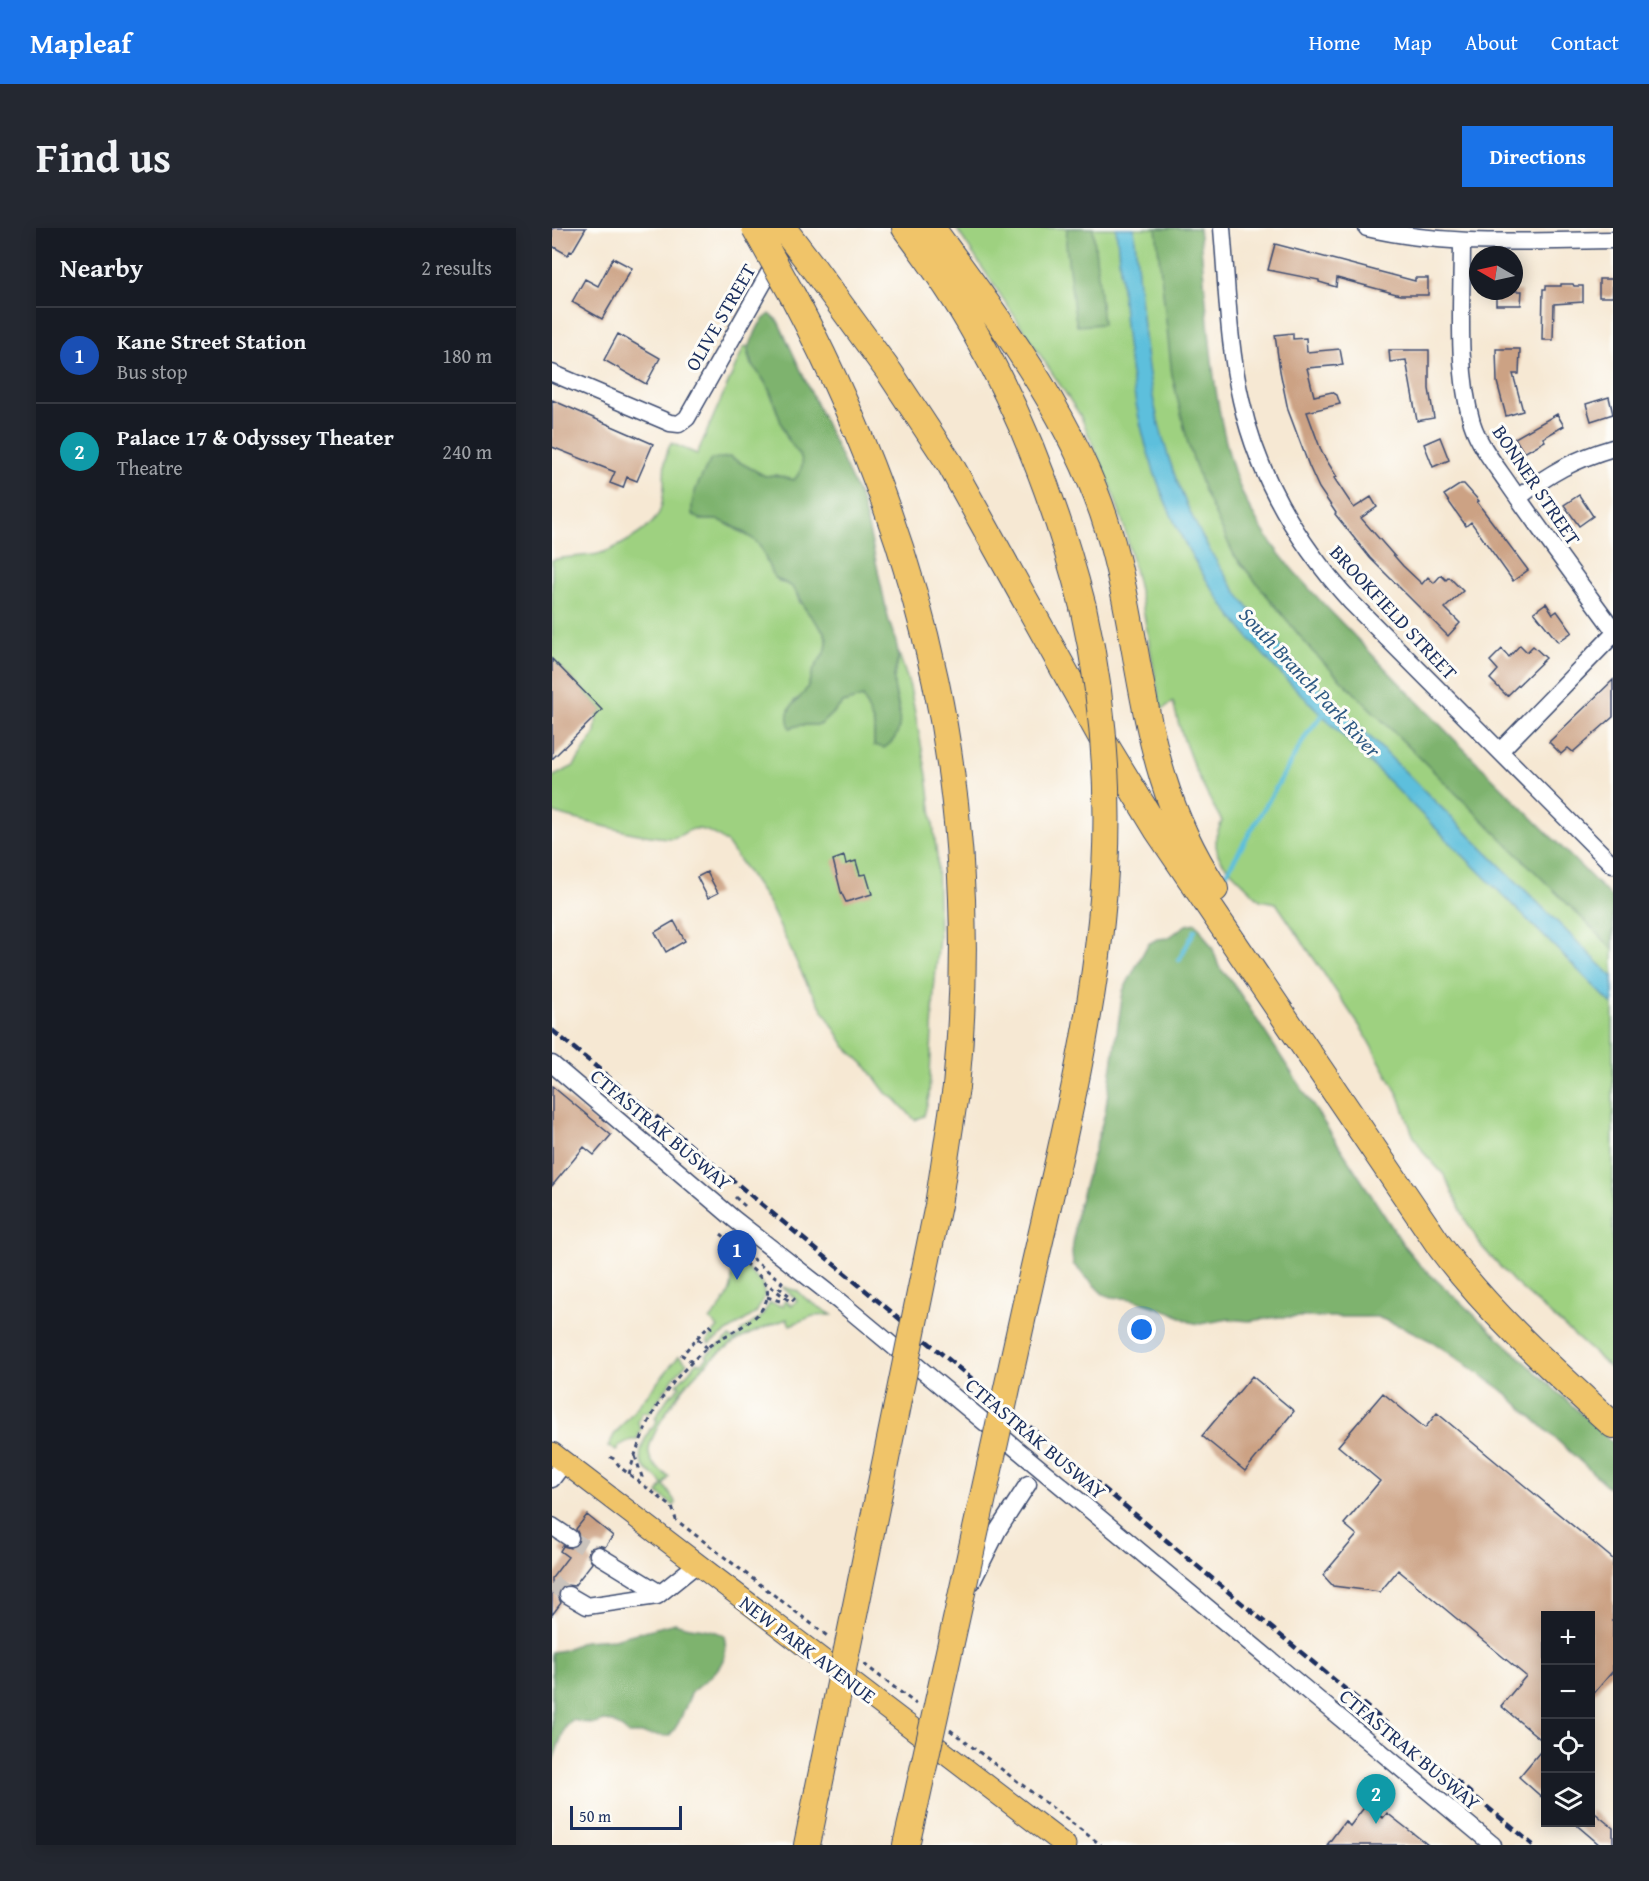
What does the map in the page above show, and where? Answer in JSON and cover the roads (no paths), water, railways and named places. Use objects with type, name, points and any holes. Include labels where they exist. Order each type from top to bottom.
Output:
[{"type":"highway","points":[[755,228],[794,298],[839,390],[886,505],[915,593],[936,680],[953,780],[961,867],[963,984],[956,1087],[938,1204],[807,1845]]},
{"type":"highway","points":[[783,228],[895,380],[950,464],[1099,734],[1158,831],[1441,1248],[1509,1329],[1613,1425]]},
{"type":"highway","points":[[905,228],[968,320],[1015,410],[1050,495],[1083,607],[1098,695],[1105,781],[1105,871],[1099,939],[1089,1008],[906,1845]]},
{"type":"highway","points":[[932,228],[979,293],[1046,394],[1068,433],[1096,495],[1121,578],[1163,778],[1178,819],[1208,878],[1466,1256],[1519,1316],[1613,1403]]},
{"type":"highway","points":[[913,1815],[915,1845]]},
{"type":"main road","name":"NEW PARK AVENUE","points":[[556,1465],[698,1564],[1065,1845]]},
{"type":"street","name":"OLIVE STREET","points":[[552,373],[670,423],[679,424],[687,418],[794,228]]},
{"type":"street","name":"BROOKFIELD STREET","points":[[1222,228],[1240,400],[1249,432],[1284,512],[1314,559],[1345,595],[1613,865]]},
{"type":"street","points":[[1367,228],[1462,242],[1613,240]]},
{"type":"street","name":"BONNER STREET","points":[[1462,242],[1463,368],[1466,399],[1473,425],[1488,454],[1518,498],[1613,629]]},
{"type":"street","points":[[1518,498],[1545,477],[1613,448]]},
{"type":"street","points":[[1500,751],[1613,635]]},
{"type":"street","name":"CTFASTRAK BUSWAY","points":[[552,1064],[734,1219],[840,1302],[1494,1845]]},
{"type":"street","points":[[957,1615],[987,1550],[1028,1484]]},
{"type":"street","points":[[553,1528],[570,1538]]},
{"type":"street","points":[[598,1555],[660,1593]]},
{"type":"street","points":[[568,1595],[587,1606],[657,1596],[698,1564]]},
{"type":"water","name":"South Branch Park River","points":[[1116,228],[1134,228],[1151,387],[1171,466],[1185,502],[1221,569],[1243,601],[1295,663],[1613,977],[1613,1005],[1283,676],[1257,648],[1212,588],[1176,525],[1161,491],[1139,418],[1130,371]]},
{"type":"waterway","name":"South Branch Park River","points":[[1226,874],[1307,734],[1324,713]]},
{"type":"waterway","points":[[1179,960],[1195,930]]},
{"type":"tunnel","points":[[570,1538],[598,1555]]},
{"type":"tunnel","points":[[552,1583],[568,1595]]},
{"type":"railway","points":[[552,1030],[1533,1845]]},
{"type":"place","name":"Kane Street Station","points":[[737,1280]]},
{"type":"place","name":"Palace 17 & Odyssey Theater","points":[[1376,1824]]}]
